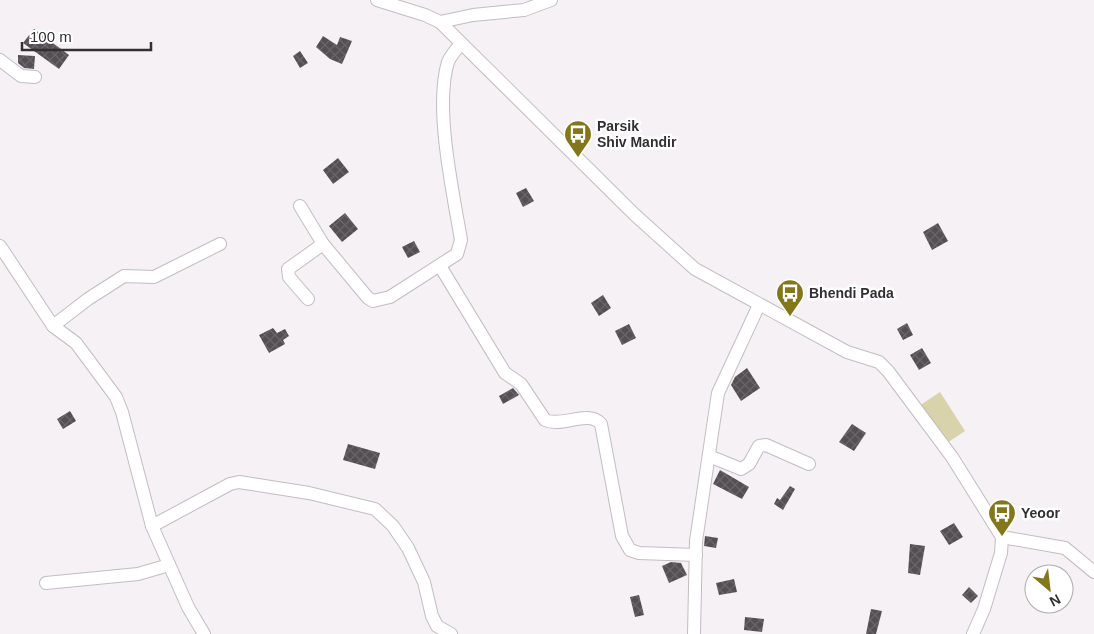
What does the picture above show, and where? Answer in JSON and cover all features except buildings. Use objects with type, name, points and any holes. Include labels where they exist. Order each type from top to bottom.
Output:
[{"type":"street","points":[[377,0],[397,3],[440,22],[635,215],[695,269],[848,352],[879,362],[888,371],[952,457],[1002,537],[1002,553],[984,609],[973,634]]},
{"type":"street","points":[[440,22],[473,15],[524,10],[551,0]]},
{"type":"street","points":[[300,206],[323,244],[368,298],[374,301],[390,297],[457,254],[461,240],[446,144],[444,81],[449,60],[461,43]]},
{"type":"street","points":[[0,60],[21,76],[35,77]]},
{"type":"street","points":[[53,326],[88,299],[124,276],[154,277],[220,244]]},
{"type":"street","points":[[308,299],[289,277],[288,269],[290,265],[323,244]]},
{"type":"street","points":[[0,246],[53,326],[76,343],[116,397],[122,412],[152,526],[188,607],[204,634]]},
{"type":"street","points":[[440,266],[505,373],[520,384],[545,420],[556,422],[590,418],[597,419],[601,424],[622,536],[630,550],[639,553],[696,555]]},
{"type":"street","points":[[694,634],[696,555],[718,393],[759,305]]},
{"type":"street","points":[[709,456],[741,468],[749,464],[759,446],[766,445],[809,464]]},
{"type":"street","points":[[152,526],[230,484],[239,482],[309,493],[376,510],[393,526],[408,548],[424,582],[432,616],[437,626],[451,634]]},
{"type":"street","points":[[1002,537],[1065,548],[1094,572]]},
{"type":"street","points":[[46,583],[138,574],[169,565]]},
{"type":"shaded area","points":[[940,392],[965,431],[944,445],[919,406]]},
{"type":"place","name":"Parsik Shiv Mandir","points":[[578,158]]},
{"type":"place","name":"Bhendi Pada","points":[[790,317]]},
{"type":"place","name":"Yeoor","points":[[1002,537]]}]
